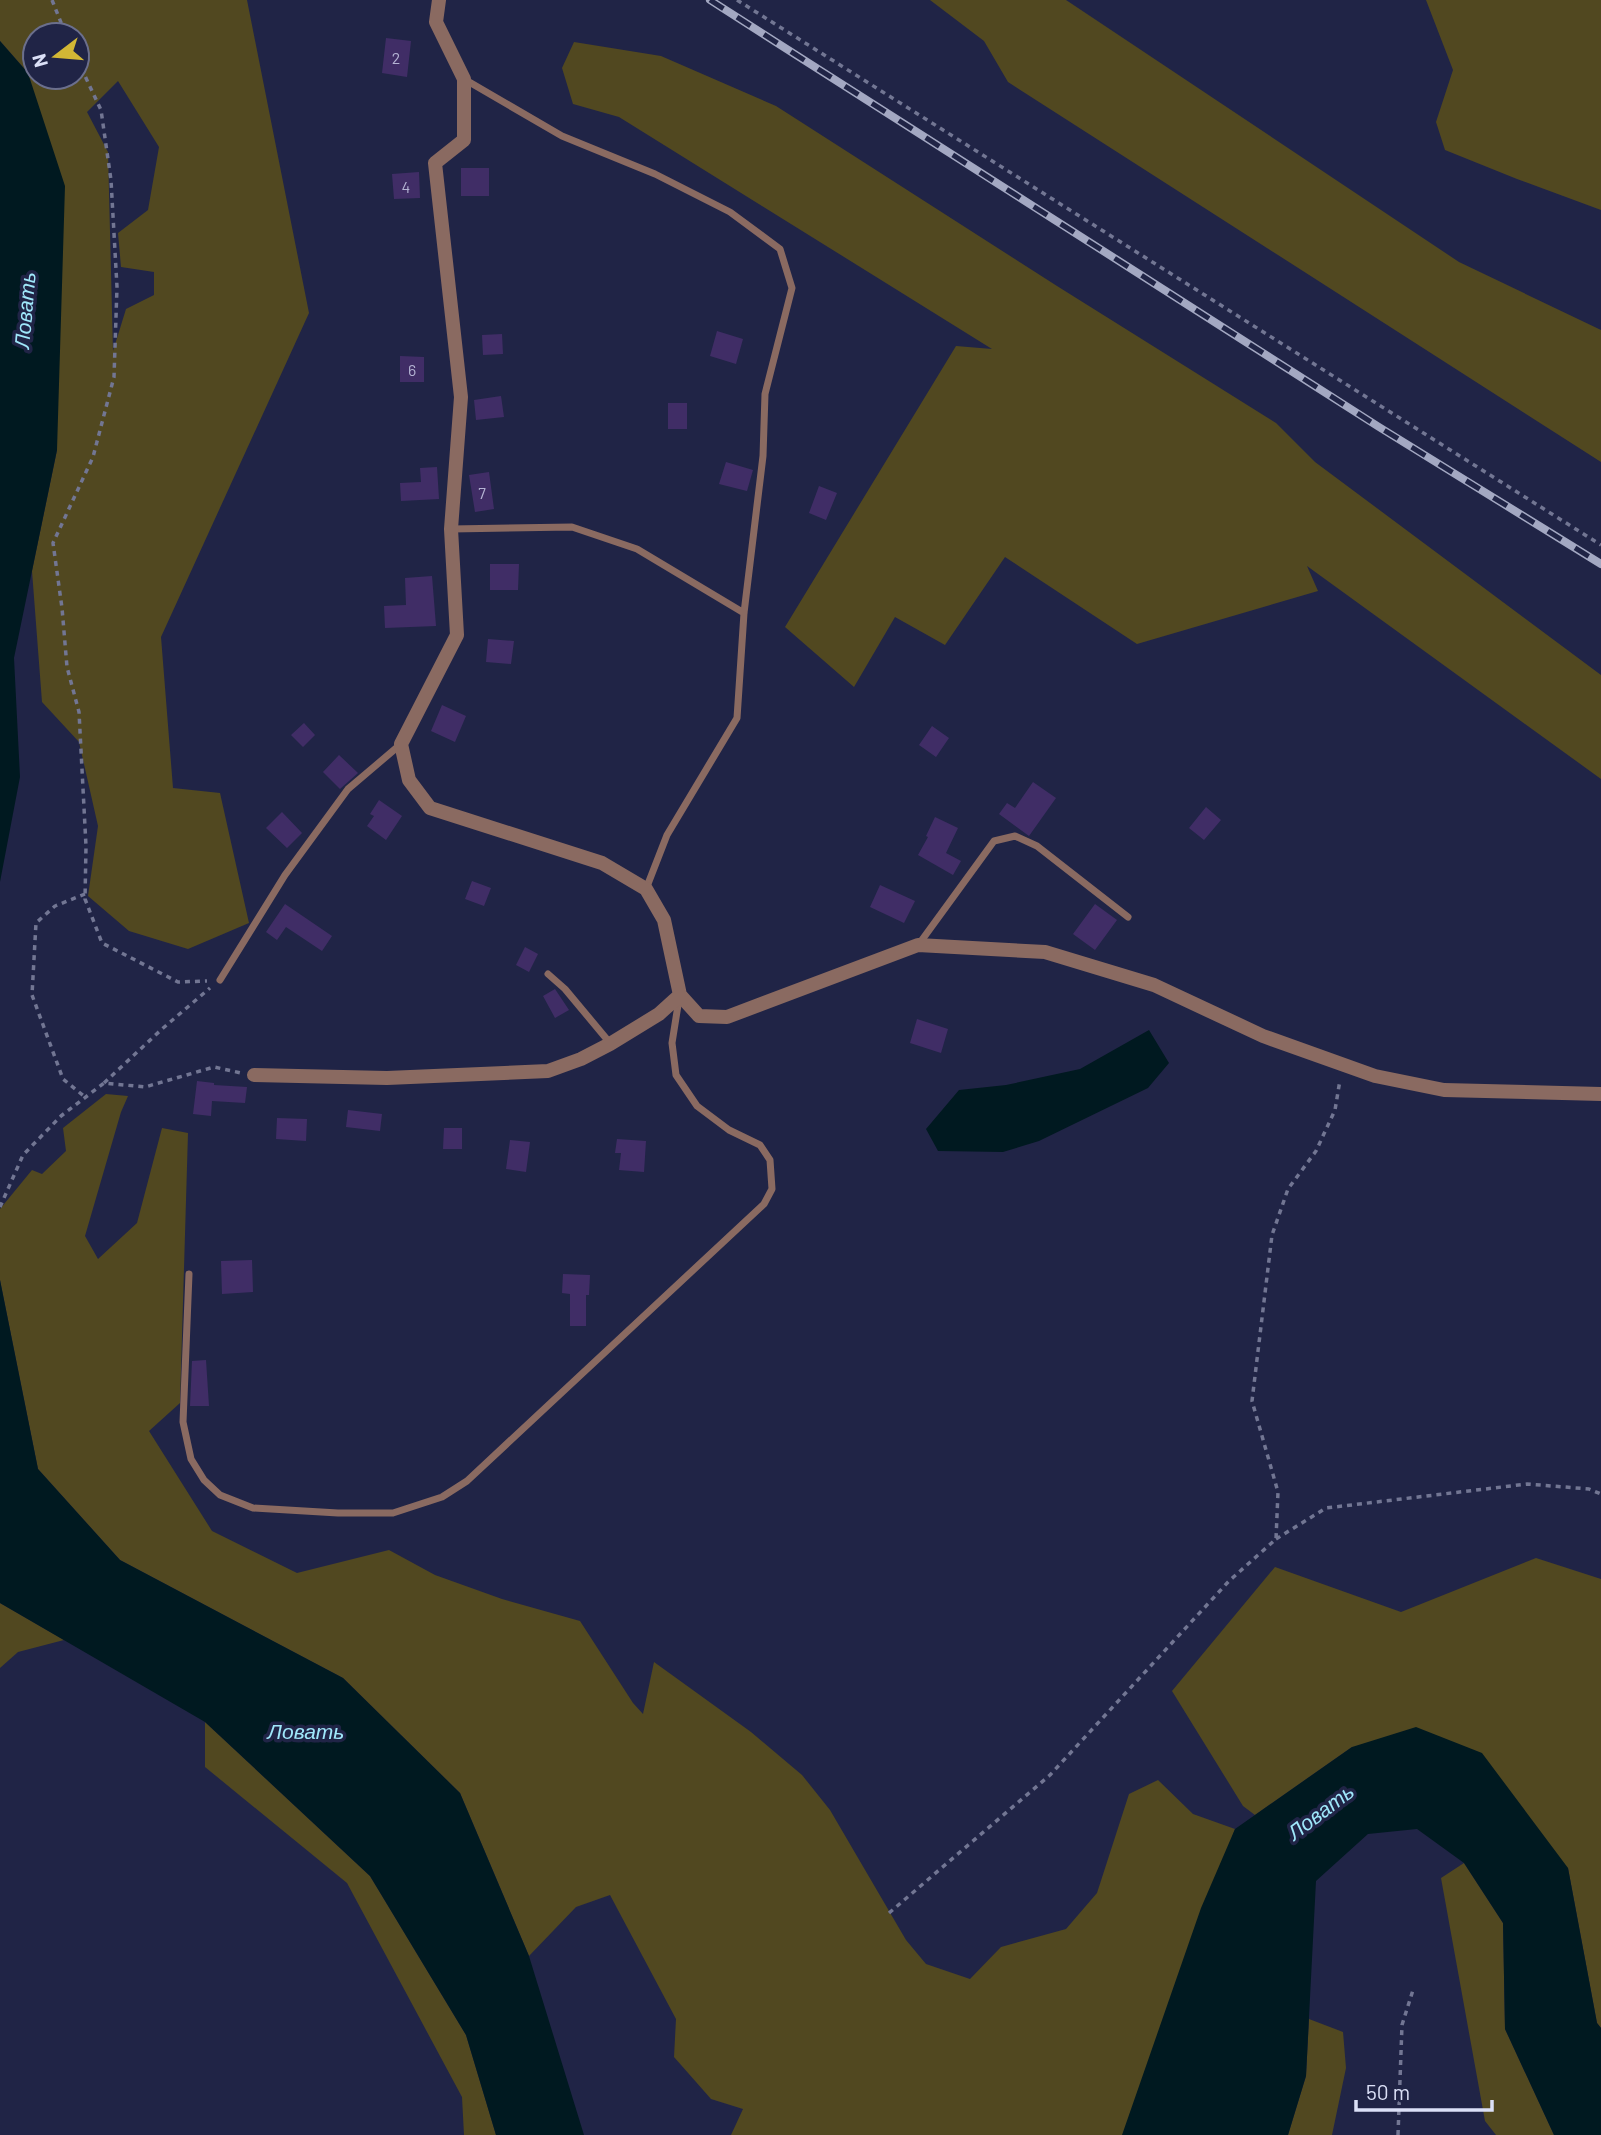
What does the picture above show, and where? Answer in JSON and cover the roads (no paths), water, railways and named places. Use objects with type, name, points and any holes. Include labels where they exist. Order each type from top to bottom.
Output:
[{"type":"street","points":[[439,0],[436,22],[464,79],[464,140],[435,163],[461,397],[451,529],[457,635],[401,744],[409,780],[430,808],[602,863],[646,888],[664,920],[680,995],[699,1016],[727,1017],[918,945],[1045,951],[1154,985],[1263,1035],[1375,1076],[1444,1090],[1601,1094]]},
{"type":"street","points":[[254,1075],[387,1078],[548,1071],[582,1059],[610,1044],[659,1014],[680,995]]},
{"type":"lane","points":[[464,79],[562,136],[655,174],[730,212],[780,249],[792,288],[765,394],[763,456],[744,613],[737,718],[667,835],[646,888]]},
{"type":"lane","points":[[451,529],[572,527],[637,549],[744,613]]},
{"type":"lane","points":[[220,980],[285,875],[348,789],[401,744]]},
{"type":"lane","points":[[918,945],[994,841],[1015,836],[1037,846],[1128,917]]},
{"type":"lane","points":[[548,974],[565,989],[610,1044]]},
{"type":"lane","points":[[188,1274],[183,1422],[191,1460],[204,1480],[220,1495],[253,1508],[338,1513],[393,1513],[442,1497],[467,1481],[765,1204],[772,1189],[769,1160],[760,1145],[729,1130],[697,1106],[677,1075],[672,1043],[680,995]]},
{"type":"water","name":"Ловать","points":[[0,41],[21,65],[21,91],[34,91],[65,186],[57,450],[14,658],[20,777],[0,882]]},
{"type":"water","points":[[1149,1030],[1169,1063],[1148,1088],[1039,1141],[1003,1152],[938,1151],[926,1129],[959,1090],[1006,1085],[1080,1069]]},
{"type":"water","name":"Ловать","points":[[0,1280],[38,1469],[120,1560],[343,1678],[460,1793],[529,1956],[584,2135],[496,2135],[466,2035],[370,1876],[205,1722],[0,1603]]},
{"type":"water","name":"Ловать","points":[[1416,1727],[1482,1753],[1568,1868],[1597,2023],[1601,2028],[1601,2135],[1554,2135],[1505,2029],[1503,1923],[1464,1863],[1417,1829],[1368,1834],[1316,1881],[1306,2076],[1288,2135],[1122,2135],[1201,1908],[1235,1829],[1352,1747]]},
{"type":"railway","points":[[710,0],[1379,427],[1601,564]]}]
